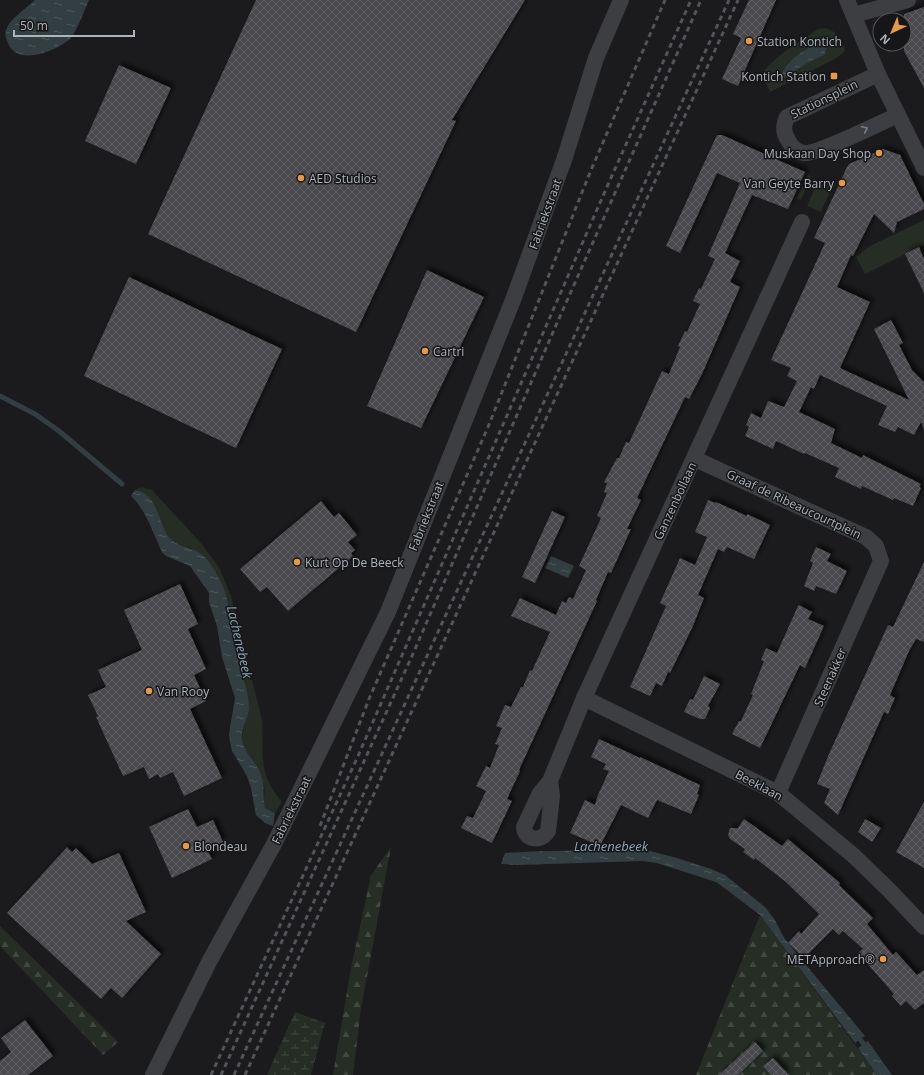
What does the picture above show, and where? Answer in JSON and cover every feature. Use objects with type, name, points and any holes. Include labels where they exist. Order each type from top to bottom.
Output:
[{"type":"street","name":"Fabriekstraat","points":[[153,1075],[209,962],[274,844],[388,612],[513,300],[564,160],[596,58],[621,0]]},
{"type":"street","points":[[847,0],[878,74],[924,168]]},
{"type":"street","points":[[861,13],[908,0]]},
{"type":"street","name":"Stationsplein","points":[[878,74],[786,117],[784,134],[790,146],[803,153],[810,153],[827,147],[898,115]]},
{"type":"street","name":"Ganzenbollaan","points":[[550,781],[584,698],[695,459],[802,222]]},
{"type":"street","name":"Graaf de Ribeaucourtplein","points":[[695,459],[866,536],[876,546],[881,561]]},
{"type":"street","name":"Steenakker","points":[[778,793],[881,561]]},
{"type":"street","name":"Beeklaan","points":[[584,698],[778,793],[854,856],[923,924]]},
{"type":"green space","points":[[825,28],[832,31],[837,36],[845,49],[844,52],[835,59],[770,92],[762,75],[765,69],[796,44],[818,29]]},
{"type":"green space","points":[[808,175],[811,176],[801,200],[797,198]]},
{"type":"green space","points":[[818,181],[832,187],[821,212],[807,206]]},
{"type":"green space","points":[[924,220],[924,245],[865,274],[856,257],[870,246]]},
{"type":"green space","points":[[141,487],[152,490],[200,542],[219,567],[231,596],[262,720],[263,763],[265,772],[274,792],[282,802],[275,813],[265,808],[263,801],[265,790],[260,772],[242,742],[242,735],[249,710],[244,679],[238,661],[229,616],[191,548],[173,541],[167,535],[155,505],[144,493],[135,490]]},
{"type":"green space","points":[[391,847],[361,1009],[353,1075],[333,1075],[351,968],[371,875]]},
{"type":"green space","points":[[760,915],[877,1075],[696,1075]]},
{"type":"green space","points":[[0,926],[118,1042],[103,1055],[0,946]]},
{"type":"green space","points":[[295,1012],[325,1023],[311,1075],[267,1075]]},
{"type":"water","points":[[35,0],[89,0],[78,26],[70,39],[64,44],[47,52],[28,55],[20,54],[13,50],[8,43],[6,30],[9,24]]},
{"type":"water","points":[[819,44],[825,44],[827,48],[824,55],[807,63],[784,78],[781,76],[787,65],[796,56]]},
{"type":"water","points":[[135,490],[149,497],[156,509],[165,531],[173,541],[200,553],[205,557],[224,588],[238,661],[249,702],[249,712],[242,732],[242,740],[245,749],[258,768],[262,777],[265,808],[275,813],[273,826],[265,823],[256,815],[247,776],[232,751],[229,734],[235,698],[222,657],[217,626],[209,602],[209,593],[190,566],[166,556],[162,552],[145,515],[131,496]]},
{"type":"water","points":[[551,556],[574,566],[568,578],[545,568]]},
{"type":"water","points":[[638,849],[677,858],[725,875],[765,907],[775,920],[783,936],[792,948],[865,1036],[855,1043],[760,915],[716,882],[657,863],[643,861],[517,865],[501,864],[505,853]]},
{"type":"water","points":[[868,1041],[892,1075],[877,1075],[858,1048]]},
{"type":"building","name":"AED Studios","points":[[256,0],[525,0],[452,120],[456,121],[356,332],[148,234]]},
{"type":"building","name":"Station Kontich","points":[[749,0],[776,0],[738,86],[722,79],[741,38],[733,34]]},
{"type":"building","points":[[924,7],[924,88],[905,52],[912,52],[912,12],[910,12]]},
{"type":"building","points":[[119,65],[171,88],[136,164],[85,141]]},
{"type":"building","points":[[717,135],[722,135],[805,172],[788,209],[752,195],[725,253],[740,261],[730,282],[740,287],[702,374],[689,399],[685,397],[637,498],[641,500],[627,529],[631,529],[611,573],[608,572],[596,600],[597,601],[519,770],[520,771],[507,799],[512,801],[492,843],[461,828],[467,816],[473,818],[486,791],[476,786],[486,766],[490,768],[499,745],[495,744],[502,728],[496,726],[505,705],[511,707],[521,687],[523,687],[530,670],[532,671],[550,632],[511,616],[520,598],[556,615],[562,601],[566,603],[569,597],[573,599],[586,570],[579,566],[601,518],[597,516],[607,493],[604,492],[607,483],[604,482],[617,458],[619,458],[626,442],[629,443],[662,371],[669,374],[680,347],[678,346],[685,331],[687,332],[700,304],[693,301],[699,288],[701,289],[715,259],[708,256],[740,183],[717,173],[680,253],[666,246]]},
{"type":"building","points":[[883,149],[900,155],[924,204],[924,209],[897,222],[894,233],[874,214],[853,256],[851,255],[837,287],[870,302],[840,368],[909,400],[874,329],[891,320],[903,343],[899,345],[912,370],[924,382],[924,429],[921,422],[914,435],[898,427],[895,432],[878,425],[887,406],[820,375],[814,389],[811,387],[799,412],[835,429],[831,443],[862,458],[863,455],[921,484],[919,487],[921,488],[913,506],[894,498],[893,500],[862,486],[861,489],[835,477],[839,468],[805,453],[804,454],[776,441],[773,449],[745,436],[749,427],[746,425],[751,413],[761,418],[768,401],[784,407],[797,381],[787,376],[791,368],[771,360],[825,243],[814,238],[847,167],[849,164]]},
{"type":"building","points":[[919,247],[924,259],[924,293],[905,254]]},
{"type":"building","name":"Cartri","points":[[427,270],[484,297],[421,428],[367,406]]},
{"type":"building","points":[[129,277],[282,349],[236,448],[84,376]]},
{"type":"building","points":[[708,500],[747,516],[747,514],[770,525],[754,559],[727,547],[724,552],[718,549],[698,595],[704,598],[693,626],[670,673],[668,672],[662,686],[656,683],[650,696],[630,687],[666,606],[660,603],[680,558],[695,565],[707,537],[695,532]]},
{"type":"building","name":"Kurt Op De Beeck","points":[[321,501],[334,517],[339,513],[357,535],[348,542],[355,550],[351,553],[353,556],[288,611],[267,587],[260,592],[240,569]]},
{"type":"building","points":[[552,511],[565,517],[535,583],[522,577]]},
{"type":"building","points":[[816,547],[831,554],[827,561],[847,571],[836,594],[816,586],[814,591],[804,586],[813,563],[810,561]]},
{"type":"building","points":[[924,562],[924,642],[916,639],[909,651],[890,695],[895,698],[888,714],[884,712],[838,815],[824,803],[830,789],[817,784],[829,754],[888,625],[893,627]]},
{"type":"building","name":"Van Rooy","points":[[180,584],[198,624],[188,629],[206,669],[194,675],[206,701],[190,709],[222,778],[184,796],[173,772],[160,778],[158,774],[149,779],[144,767],[123,776],[96,717],[98,716],[88,695],[106,687],[98,670],[142,650],[124,610]]},
{"type":"building","points":[[799,605],[812,612],[808,619],[824,626],[805,668],[800,665],[760,748],[732,734],[739,721],[741,721],[753,695],[751,694],[764,661],[761,660],[766,648],[777,653]]},
{"type":"building","points":[[704,676],[720,684],[708,706],[710,708],[705,719],[700,719],[684,712],[690,699],[693,700]]},
{"type":"building","points":[[599,739],[700,785],[697,794],[699,795],[691,814],[657,800],[648,818],[621,805],[600,846],[570,833],[585,800],[595,805],[609,771],[603,769],[606,764],[591,757]]},
{"type":"building","points":[[924,802],[924,868],[896,852]]},
{"type":"building","name":"Blondeau","points":[[188,809],[197,827],[213,820],[223,842],[207,850],[212,859],[172,878],[149,827]]},
{"type":"building","points":[[744,819],[782,846],[788,839],[840,883],[839,885],[873,918],[867,924],[893,955],[896,952],[917,975],[924,970],[924,1003],[915,1010],[906,1001],[901,1006],[892,996],[894,994],[858,953],[863,949],[843,931],[839,935],[833,929],[804,958],[788,943],[799,931],[801,934],[819,914],[786,882],[755,858],[754,860],[743,852],[745,849],[730,839],[728,835],[730,828],[738,828]]},
{"type":"building","points":[[865,819],[881,828],[872,842],[858,832]]},
{"type":"building","points":[[67,847],[72,852],[76,848],[92,864],[119,853],[146,912],[126,921],[161,954],[122,998],[111,988],[101,999],[7,913]]},
{"type":"building","points":[[25,1020],[53,1056],[28,1075],[0,1075],[0,1061],[11,1052],[1,1038]]},
{"type":"building","points":[[755,1042],[763,1051],[738,1075],[719,1075]]},
{"type":"building","points":[[773,1058],[789,1075],[771,1075],[763,1066]]},
{"type":"waterway","name":"Lachenebeek","points":[[0,396],[35,414],[59,431],[122,484]]},
{"type":"waterway","name":"Lachenebeek","points":[[857,1035],[867,1049]]},
{"type":"railway","points":[[320,826],[369,699],[488,427],[591,170],[665,0]]},
{"type":"railway","points":[[211,1075],[358,756],[610,180],[691,0]]},
{"type":"railway","points":[[221,1075],[412,656],[557,323],[701,0]]},
{"type":"railway","points":[[234,1075],[729,0]]},
{"type":"railway","points":[[245,1075],[738,0]]},
{"type":"place","name":"Station Kontich","points":[[749,41]]},
{"type":"place","name":"Kontich Station","points":[[834,76]]},
{"type":"place","name":"Muskaan Day Shop","points":[[879,153]]},
{"type":"place","name":"AED Studios","points":[[301,178]]},
{"type":"place","name":"Van Geyte Barry","points":[[842,183]]},
{"type":"place","name":"Cartri","points":[[425,351]]},
{"type":"place","name":"Kurt Op De Beeck","points":[[297,562]]},
{"type":"place","name":"Van Rooy","points":[[149,691]]},
{"type":"place","name":"Blondeau","points":[[186,846]]},
{"type":"place","name":"METApproach®","points":[[883,959]]}]
